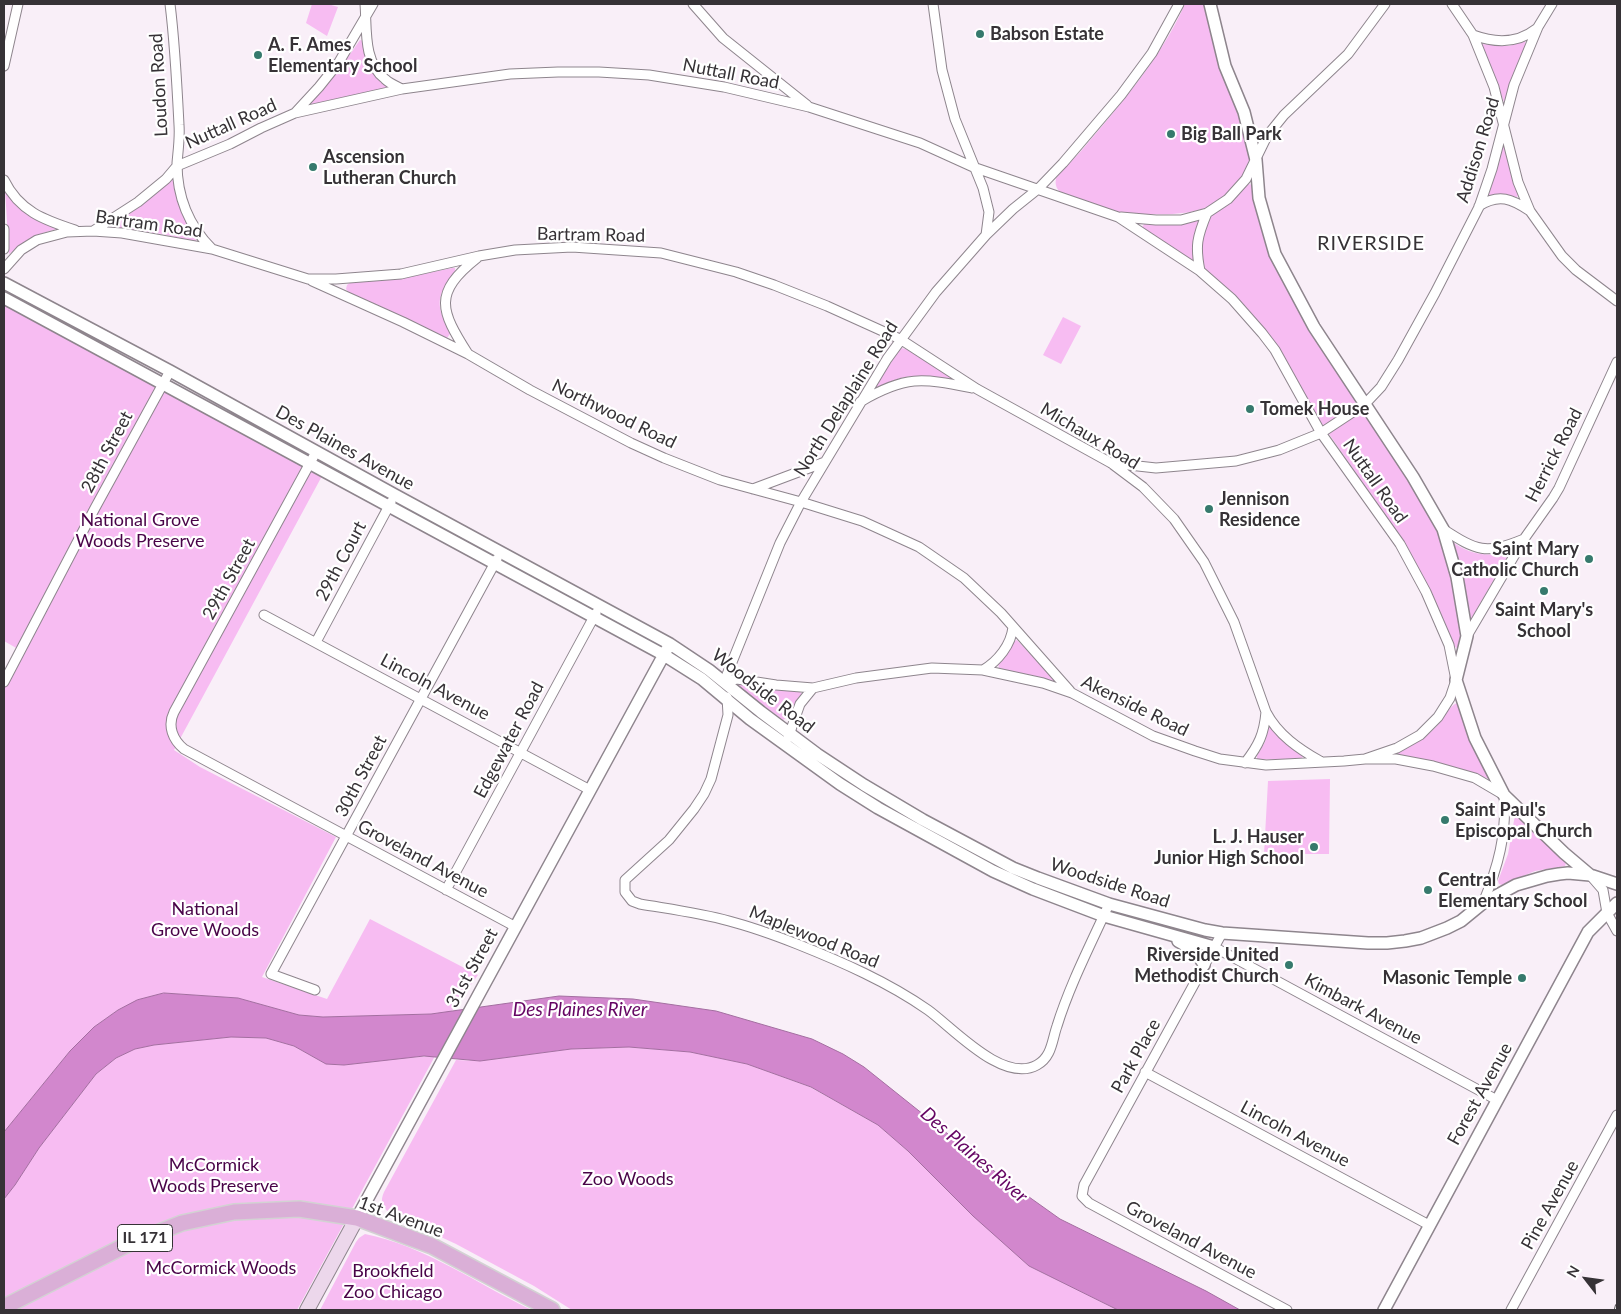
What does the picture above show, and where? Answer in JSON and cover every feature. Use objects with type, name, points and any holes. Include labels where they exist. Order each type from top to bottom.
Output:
[{"type":"main road","name":"1st Avenue","points":[[4,1307],[124,1246],[182,1223],[234,1212],[299,1209],[357,1218],[432,1246],[552,1310]]},
{"type":"main road","name":"31st Street","points":[[307,1310],[357,1218]]},
{"type":"street","points":[[4,66],[18,4]]},
{"type":"street","name":"Loudon Road","points":[[170,4],[175,48],[179,129],[177,166]]},
{"type":"street","points":[[365,4],[368,51],[373,64],[384,79],[402,89]]},
{"type":"street","points":[[295,113],[339,62],[373,4]]},
{"type":"street","points":[[693,4],[723,38],[809,106]]},
{"type":"street","points":[[933,4],[942,70],[955,119],[983,188],[989,212],[986,234]]},
{"type":"street","name":"North Delaplaine Road","points":[[724,682],[780,542],[801,502],[900,339],[936,292],[986,234],[1038,189],[1091,131],[1152,53],[1179,4]]},
{"type":"street","points":[[1210,4],[1225,66],[1244,112],[1256,160],[1259,198],[1275,254],[1314,327],[1413,477],[1443,529],[1457,577],[1467,636],[1456,680],[1475,738],[1504,795],[1564,853],[1590,875],[1603,890],[1607,912],[1617,931]]},
{"type":"street","name":"Nuttall Road","points":[[1118,217],[1180,220],[1207,213],[1228,199],[1246,179],[1267,136],[1284,115],[1348,54],[1384,4]]},
{"type":"street","points":[[1452,4],[1473,35],[1494,87],[1518,182],[1530,211],[1562,256],[1576,270],[1617,300]]},
{"type":"street","name":"Addison Road","points":[[1365,404],[1381,387],[1398,360],[1435,293],[1479,206],[1487,187],[1514,85],[1538,27],[1552,4]]},
{"type":"street","points":[[1473,35],[1493,41],[1510,40],[1528,35],[1538,27]]},
{"type":"street","name":"Nuttall Road","points":[[93,231],[138,202],[166,179],[177,166],[230,144],[295,113],[402,89],[510,74],[599,72],[649,75],[724,87],[809,106],[918,142],[973,167],[1118,217],[1200,271],[1232,299],[1262,332],[1280,358],[1321,433],[1400,544],[1426,592],[1449,645],[1456,680]]},
{"type":"street","name":"Bartram Road","points":[[177,166],[186,213],[201,238],[212,249]]},
{"type":"street","points":[[4,180],[12,194],[28,210],[54,223],[79,231]]},
{"type":"street","points":[[1479,206],[1488,200],[1508,200],[1530,211]]},
{"type":"street","points":[[1200,271],[1197,254],[1198,235],[1207,213]]},
{"type":"street","points":[[4,229],[4,249]]},
{"type":"street","name":"Bartram Road","points":[[4,269],[14,256],[32,242],[60,233],[79,231],[122,233],[212,249],[308,279],[336,279],[401,274],[479,256],[515,250],[572,246],[661,253],[736,272],[827,306],[900,339]]},
{"type":"street","name":"Northwood Road","points":[[468,354],[448,320],[445,302],[450,285],[479,256]]},
{"type":"street","name":"Northwood Road","points":[[308,279],[468,354],[530,390],[631,443],[664,458],[720,480],[862,521],[919,547],[964,578],[1001,613],[1072,693]]},
{"type":"street","name":"Des Plaines Avenue","points":[[4,283],[170,371],[670,644]]},
{"type":"street","name":"Des Plaines Avenue","points":[[4,298],[664,655]]},
{"type":"street","name":"Michaux Road","points":[[900,339],[977,389],[1111,463],[1143,487],[1174,519],[1204,562],[1234,622],[1271,722],[1306,753],[1322,762]]},
{"type":"street","name":"Herrick Road","points":[[1467,636],[1524,539],[1559,488],[1617,362]]},
{"type":"street","name":"28th Street","points":[[4,682],[170,371]]},
{"type":"street","name":"Michaux Road","points":[[860,403],[888,388],[912,380],[928,380],[977,389]]},
{"type":"street","points":[[1111,463],[1156,468],[1236,461],[1279,450],[1321,433],[1365,404]]},
{"type":"street","name":"29th Street","points":[[170,721],[316,452]]},
{"type":"street","points":[[752,490],[825,462]]},
{"type":"street","name":"29th Court","points":[[316,642],[395,495]]},
{"type":"street","points":[[1443,529],[1465,543],[1485,550],[1504,547],[1524,539]]},
{"type":"street","name":"30th Street","points":[[315,990],[271,974],[500,552]]},
{"type":"street","name":"Edgewater Road","points":[[446,890],[600,606]]},
{"type":"street","name":"Lincoln Avenue","points":[[264,615],[590,790]]},
{"type":"street","points":[[983,670],[1002,653],[1010,639],[1013,627]]},
{"type":"street","name":"Woodside Road","points":[[670,644],[709,670],[790,734],[834,765],[890,801],[981,851],[1038,878],[1109,904],[1186,925],[1222,933],[1387,943],[1435,934],[1461,920],[1483,902],[1516,885],[1546,876],[1568,873],[1590,875]]},
{"type":"street","name":"31st Street","points":[[357,1218],[670,644]]},
{"type":"street","name":"Woodside Road","points":[[664,655],[702,679],[728,702],[826,775],[878,808],[993,871],[1033,889],[1104,916],[1214,948]]},
{"type":"street","name":"Akenside Road","points":[[724,682],[738,679],[813,688],[856,678],[932,668],[983,670],[1043,683],[1072,693],[1153,736],[1211,756],[1266,765],[1396,759],[1433,766],[1475,778],[1504,795]]},
{"type":"street","name":"Akenside Road","points":[[1365,759],[1397,748],[1425,730],[1445,707],[1456,680]]},
{"type":"street","name":"Maplewood Road","points":[[724,682],[728,702],[728,715],[711,779],[694,809],[669,840],[625,880],[624,892],[632,901],[728,920],[776,936],[828,957],[873,978],[912,1000],[929,1011],[965,1042],[995,1060],[1022,1070],[1044,1061],[1049,1054],[1063,1007],[1109,904]]},
{"type":"street","points":[[786,746],[800,704],[813,688]]},
{"type":"street","name":"Michaux Road","points":[[1246,763],[1260,742],[1266,712]]},
{"type":"street","name":"Groveland Avenue","points":[[170,721],[174,736],[184,749],[516,927]]},
{"type":"street","points":[[1483,902],[1502,846],[1505,828],[1504,795]]},
{"type":"street","points":[[1590,875],[1617,884]]},
{"type":"street","name":"Forest Avenue","points":[[1384,1310],[1588,932],[1617,903]]},
{"type":"street","points":[[1164,933],[1193,950],[1199,956],[1204,966]]},
{"type":"street","name":"Park Place","points":[[1082,1196],[1082,1189],[1222,933]]},
{"type":"street","name":"Kimbark Avenue","points":[[1214,948],[1497,1100]]},
{"type":"street","name":"Lincoln Avenue","points":[[1145,1072],[1429,1224]]},
{"type":"street","name":"Pine Avenue","points":[[1511,1310],[1617,1116]]},
{"type":"street","name":"Groveland Avenue","points":[[1082,1196],[1089,1203],[1287,1310]]},
{"type":"green space","points":[[312,4],[328,4],[338,7],[327,36],[306,23]]},
{"type":"green space","name":"Big Ball Park","points":[[1185,4],[1204,4],[1218,57],[1248,144],[1249,162],[1243,175],[1227,194],[1218,201],[1208,207],[1186,213],[1128,214],[1102,208],[1061,193],[1056,186],[1056,178],[1111,116],[1139,80],[1164,43]]},
{"type":"green space","points":[[360,40],[363,41],[368,61],[374,73],[388,89],[311,105],[311,102],[341,67]]},
{"type":"green space","points":[[1525,41],[1526,44],[1506,101],[1504,102],[1481,44],[1509,46]]},
{"type":"green space","points":[[1504,142],[1518,195],[1517,197],[1489,195]]},
{"type":"green space","points":[[173,179],[190,228],[197,242],[162,234],[110,227],[135,210]]},
{"type":"green space","points":[[1248,184],[1253,185],[1256,208],[1263,235],[1282,280],[1302,316],[1408,480],[1436,528],[1441,534],[1471,552],[1492,554],[1510,552],[1467,626],[1459,650],[1454,646],[1436,604],[1388,520],[1318,418],[1263,327],[1246,307],[1207,271],[1142,228],[1144,224],[1212,215],[1232,200]]},
{"type":"green space","points":[[5,190],[17,205],[28,214],[57,229],[27,240],[9,254]]},
{"type":"green space","points":[[455,268],[455,271],[444,288],[440,301],[442,315],[450,334],[447,338],[349,293],[346,289],[347,285],[352,281],[399,279]]},
{"type":"green space","name":"National Grove Woods","points":[[4,302],[322,476],[174,750],[200,767],[336,837],[262,977],[327,999],[370,919],[478,975],[451,1012],[323,1017],[299,1015],[238,998],[164,993],[118,1010],[94,1027],[70,1051],[4,1132],[4,676],[18,649],[4,641]]},
{"type":"green space","points":[[1063,317],[1081,326],[1061,364],[1043,355]]},
{"type":"green space","points":[[901,348],[906,349],[957,381],[922,376],[908,377],[875,388]]},
{"type":"green space","points":[[1017,640],[1054,679],[1054,682],[999,668],[998,664],[1006,656],[1014,641]]},
{"type":"green space","points":[[738,683],[799,691],[802,694],[790,716],[783,720],[736,686]]},
{"type":"green space","points":[[1457,703],[1473,746],[1490,779],[1459,768],[1397,755],[1436,727],[1448,710]]},
{"type":"green space","points":[[1269,726],[1282,740],[1303,756],[1302,758],[1284,760],[1257,759],[1265,742]]},
{"type":"green space","points":[[1330,779],[1329,854],[1264,854],[1268,781]]},
{"type":"green space","points":[[1515,815],[1565,861],[1565,866],[1535,871],[1502,885],[1499,884],[1498,881],[1508,854]]},
{"type":"green space","name":"McCormick Woods Preserve","points":[[231,1037],[266,1038],[294,1046],[326,1064],[344,1065],[435,1056],[297,1310],[4,1310],[4,1199],[39,1148],[96,1074],[116,1058],[135,1049],[154,1045]]},
{"type":"green space","name":"Zoo Woods","points":[[629,1047],[690,1052],[747,1064],[810,1087],[878,1125],[1029,1266],[1118,1310],[572,1310],[534,1286],[456,1244],[389,1213],[385,1208],[382,1203],[384,1192],[456,1060],[480,1061],[571,1049]]},
{"type":"green space","name":"Brookfield Zoo Chicago","points":[[365,1234],[387,1239],[429,1256],[532,1310],[320,1310],[356,1242]]},
{"type":"water","name":"Des Plaines River","points":[[164,993],[238,998],[299,1015],[323,1017],[431,1014],[559,996],[633,999],[716,1011],[812,1039],[864,1067],[1008,1182],[1060,1219],[1206,1291],[1240,1310],[1118,1310],[1029,1266],[973,1216],[908,1151],[878,1125],[811,1087],[747,1064],[690,1052],[629,1047],[571,1049],[480,1061],[424,1056],[344,1065],[326,1064],[294,1046],[266,1038],[231,1037],[154,1045],[135,1049],[116,1058],[96,1074],[39,1148],[4,1199],[4,1132],[70,1051],[94,1027],[118,1010],[137,1000]]},
{"type":"railway","points":[[1616,1310],[1617,1306]]},
{"type":"place","name":"Babson Estate","points":[[980,34]]},
{"type":"place","name":"A. F. Ames Elementary School","points":[[258,55]]},
{"type":"place","name":"Big Ball Park","points":[[1171,134]]},
{"type":"place","name":"Ascension Lutheran Church","points":[[313,167]]},
{"type":"place","name":"Tomek House","points":[[1250,409]]},
{"type":"place","name":"Jennison Residence","points":[[1209,509]]},
{"type":"place","name":"Saint Mary Catholic Church","points":[[1589,559]]},
{"type":"place","name":"Saint Mary's School","points":[[1544,591]]},
{"type":"place","name":"Saint Paul's Episcopal Church","points":[[1445,820]]},
{"type":"place","name":"L. J. Hauser Junior High School","points":[[1314,847]]},
{"type":"place","name":"Central Elementary School","points":[[1428,890]]},
{"type":"place","name":"Riverside United Methodist Church","points":[[1289,965]]},
{"type":"place","name":"Masonic Temple","points":[[1522,978]]},
{"type":"district","name":"RIVERSIDE","points":[[1371,244]]},
{"type":"park label","name":"National Grove Woods Preserve","points":[[140,530]]},
{"type":"park label","name":"McCormick Woods","points":[[221,1268]]}]
